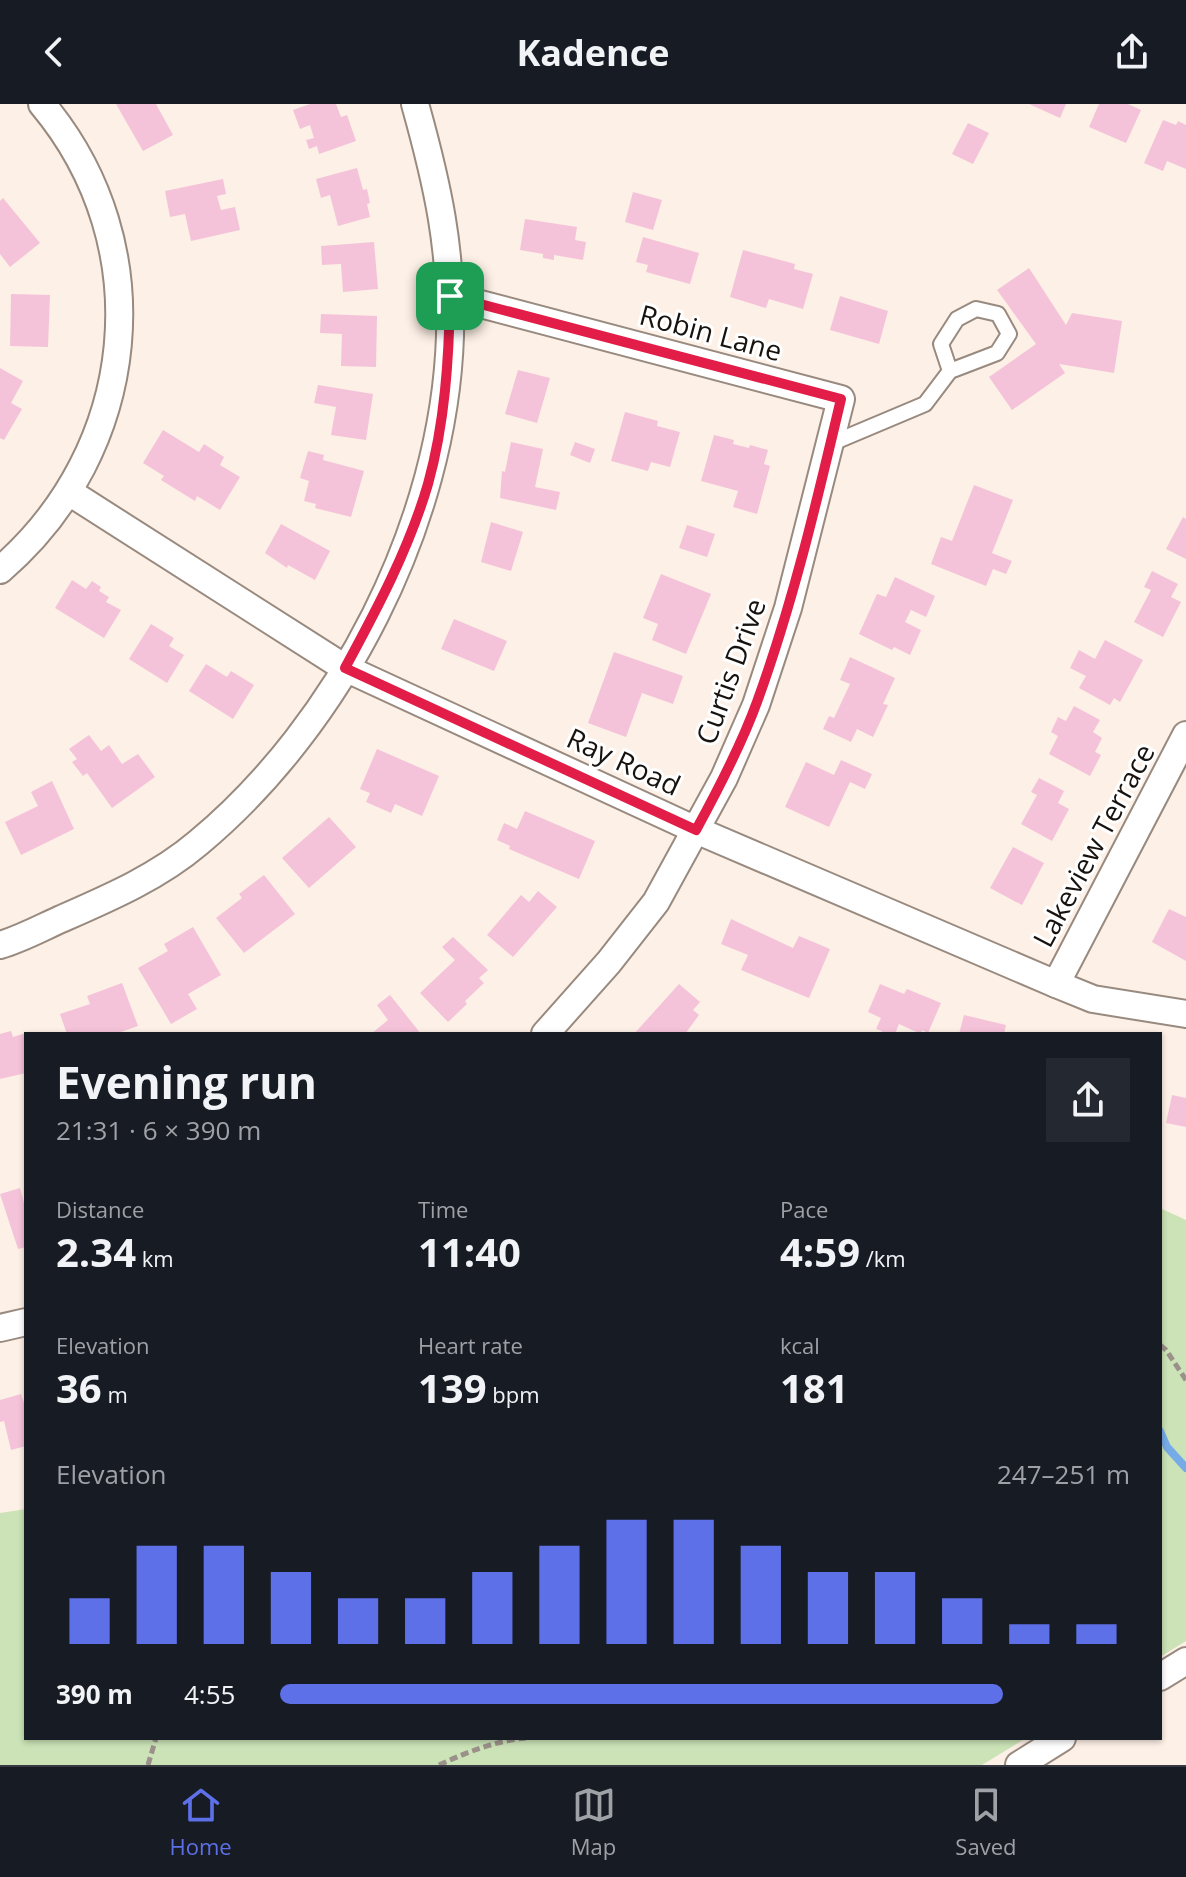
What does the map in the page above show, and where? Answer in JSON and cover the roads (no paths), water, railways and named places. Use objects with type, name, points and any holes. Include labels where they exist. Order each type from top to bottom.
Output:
[{"type":"street","points":[[0,570],[46,525],[69,492],[92,448],[112,389],[118,352],[117,277],[107,228],[85,170],[67,137],[42,104]]},
{"type":"street","points":[[0,945],[143,881],[196,845],[246,799],[300,736],[345,668],[389,587],[428,483],[444,398],[450,339],[450,296],[442,209],[415,104]]},
{"type":"street","name":"Robin Lane","points":[[450,296],[841,399],[814,514]]},
{"type":"street","name":"Ray Road","points":[[69,492],[345,668],[696,830],[1056,984],[1093,999],[1186,1014]]},
{"type":"street","name":"Curtis Drive","points":[[547,1032],[609,962],[656,902],[724,778],[756,705],[788,608],[814,514]]},
{"type":"street","name":"Lakeview Terrace","points":[[1056,984],[1186,735]]},
{"type":"street","points":[[0,1328],[24,1322]]},
{"type":"street","points":[[1162,1676],[1186,1661]]},
{"type":"street","points":[[1019,1765],[1059,1740]]},
{"type":"lane","points":[[830,444],[925,404],[950,371],[997,353],[1009,334],[998,314],[976,309],[957,319],[941,344],[950,371]]},
{"type":"waterway","points":[[1162,1436],[1167,1447],[1186,1468]]}]
